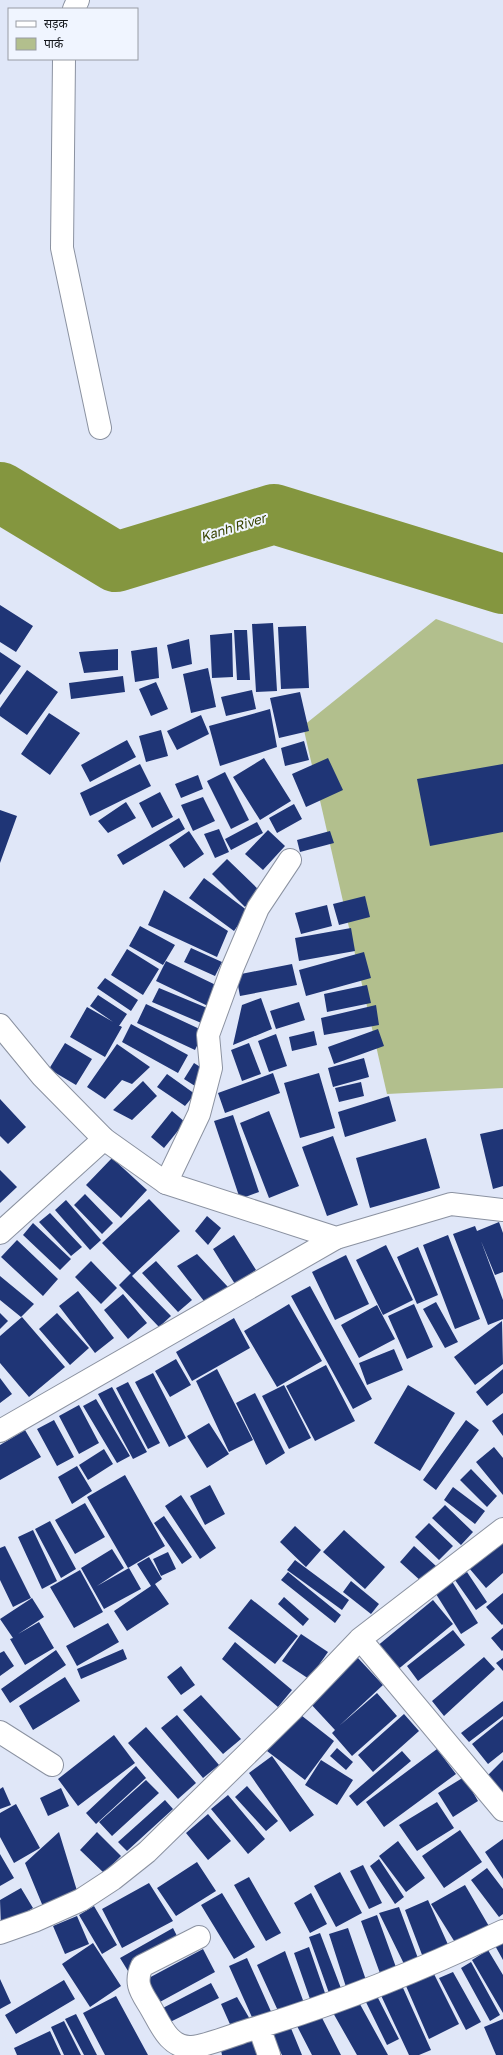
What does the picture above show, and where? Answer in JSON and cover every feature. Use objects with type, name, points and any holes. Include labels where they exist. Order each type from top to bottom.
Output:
[{"type":"street","points":[[64,60],[62,248],[100,428]]},
{"type":"street","points":[[166,1183],[199,1114],[211,1068],[208,1035],[232,969],[258,908],[290,860]]},
{"type":"street","points":[[0,1026],[42,1076],[104,1139],[166,1183],[336,1238]]},
{"type":"street","points":[[0,1233],[104,1139]]},
{"type":"street","points":[[0,1431],[336,1238],[451,1204],[503,1210]]},
{"type":"street","points":[[0,1933],[34,1921],[81,1900],[113,1879],[147,1852],[292,1710],[360,1639],[503,1529]]},
{"type":"street","points":[[360,1639],[503,1810]]},
{"type":"street","points":[[0,1732],[52,1765]]},
{"type":"street","points":[[199,1937],[142,1966],[138,1975],[138,1985],[167,2036],[175,2044],[191,2047],[259,2027],[358,1993],[420,1969],[503,1931]]},
{"type":"street","points":[[259,2027],[269,2055]]},
{"type":"green space","points":[[436,619],[503,643],[503,1088],[387,1094],[303,726]]},
{"type":"building","points":[[0,605],[33,626],[16,652],[0,642]]},
{"type":"building","points":[[273,623],[277,691],[256,692],[252,624]]},
{"type":"building","points":[[306,626],[309,688],[281,689],[278,627]]},
{"type":"building","points":[[234,630],[247,630],[250,680],[237,680]]},
{"type":"building","points":[[232,633],[233,677],[212,678],[210,635]]},
{"type":"building","points":[[189,639],[192,664],[172,669],[167,645]]},
{"type":"building","points":[[157,647],[159,678],[135,682],[131,651]]},
{"type":"building","points":[[118,649],[118,670],[84,673],[79,652]]},
{"type":"building","points":[[0,652],[21,666],[0,695]]},
{"type":"building","points":[[208,668],[216,707],[191,713],[183,674]]},
{"type":"building","points":[[27,670],[58,692],[27,735],[0,716],[0,708]]},
{"type":"building","points":[[123,676],[125,692],[71,699],[69,683]]},
{"type":"building","points":[[156,682],[168,709],[151,716],[139,689]]},
{"type":"building","points":[[252,690],[256,709],[226,716],[221,697]]},
{"type":"building","points":[[300,692],[309,731],[279,738],[270,698]]},
{"type":"building","points":[[270,709],[277,747],[220,766],[209,726]]},
{"type":"building","points":[[49,713],[80,733],[50,775],[21,754]]},
{"type":"building","points":[[201,715],[209,734],[177,750],[167,731]]},
{"type":"building","points":[[161,730],[168,756],[146,762],[139,736]]},
{"type":"building","points":[[127,740],[136,757],[90,782],[81,765]]},
{"type":"building","points":[[304,741],[309,760],[285,766],[281,748]]},
{"type":"building","points":[[264,758],[291,801],[260,820],[233,777]]},
{"type":"building","points":[[328,758],[343,790],[306,807],[292,774]]},
{"type":"building","points":[[140,764],[151,786],[90,816],[80,793]]},
{"type":"building","points":[[503,764],[503,832],[430,846],[417,779]]},
{"type":"building","points":[[225,772],[249,820],[231,829],[207,781]]},
{"type":"building","points":[[198,775],[203,789],[181,798],[175,784]]},
{"type":"building","points":[[160,792],[173,817],[152,828],[139,803]]},
{"type":"building","points":[[203,797],[215,821],[193,831],[181,805]]},
{"type":"building","points":[[126,802],[136,818],[108,833],[98,821]]},
{"type":"building","points":[[294,804],[302,819],[277,833],[269,818]]},
{"type":"building","points":[[0,810],[17,816],[0,863]]},
{"type":"building","points":[[179,818],[185,829],[123,865],[117,855]]},
{"type":"building","points":[[257,822],[263,833],[231,850],[225,839]]},
{"type":"building","points":[[219,829],[229,852],[215,858],[204,834]]},
{"type":"building","points":[[268,830],[285,846],[263,870],[245,854]]},
{"type":"building","points":[[189,831],[204,854],[184,868],[169,845]]},
{"type":"building","points":[[330,831],[334,843],[300,852],[297,840]]},
{"type":"building","points":[[227,859],[260,891],[245,907],[212,874]]},
{"type":"building","points":[[204,878],[248,911],[234,931],[189,898]]},
{"type":"building","points":[[164,890],[228,931],[217,957],[148,925]]},
{"type":"building","points":[[365,896],[370,917],[339,925],[333,904]]},
{"type":"building","points":[[327,905],[332,926],[301,934],[295,913]]},
{"type":"building","points":[[140,926],[175,945],[163,965],[129,946]]},
{"type":"building","points":[[351,928],[355,951],[299,961],[295,938]]},
{"type":"building","points":[[191,948],[222,962],[215,976],[184,962]]},
{"type":"building","points":[[127,949],[159,969],[143,995],[111,975]]},
{"type":"building","points":[[364,952],[371,978],[306,996],[299,970]]},
{"type":"building","points":[[166,961],[220,987],[210,1007],[156,981]]},
{"type":"building","points":[[292,964],[297,985],[240,996],[236,975]]},
{"type":"building","points":[[105,978],[138,1000],[131,1011],[97,988]]},
{"type":"building","points":[[367,985],[371,1003],[327,1012],[324,994]]},
{"type":"building","points":[[159,988],[212,1010],[206,1025],[152,1002]]},
{"type":"building","points":[[98,995],[127,1014],[119,1026],[90,1006]]},
{"type":"building","points":[[261,998],[272,1029],[233,1045],[242,1005]]},
{"type":"building","points":[[299,1002],[305,1020],[276,1029],[270,1011]]},
{"type":"building","points":[[146,1004],[204,1031],[195,1050],[137,1023]]},
{"type":"building","points":[[376,1005],[379,1025],[324,1035],[321,1018]]},
{"type":"building","points":[[87,1007],[122,1027],[105,1057],[70,1037]]},
{"type":"building","points":[[131,1024],[188,1055],[178,1073],[122,1042]]},
{"type":"building","points":[[378,1029],[384,1046],[334,1064],[328,1047]]},
{"type":"building","points":[[314,1031],[317,1045],[292,1051],[289,1037]]},
{"type":"building","points":[[276,1034],[287,1066],[269,1072],[258,1041]]},
{"type":"building","points":[[65,1043],[92,1059],[76,1085],[49,1069]]},
{"type":"building","points":[[249,1043],[261,1074],[242,1081],[231,1050]]},
{"type":"building","points":[[117,1044],[150,1067],[132,1084],[122,1080],[105,1099],[87,1087]]},
{"type":"building","points":[[364,1058],[369,1077],[333,1087],[328,1068]]},
{"type":"building","points":[[194,1063],[205,1070],[195,1086],[184,1079]]},
{"type":"building","points":[[273,1073],[280,1093],[225,1113],[218,1093]]},
{"type":"building","points":[[319,1073],[335,1128],[300,1138],[284,1083]]},
{"type":"building","points":[[167,1074],[195,1094],[185,1106],[157,1087]]},
{"type":"building","points":[[143,1081],[157,1096],[132,1120],[113,1110]]},
{"type":"building","points":[[361,1082],[364,1096],[339,1102],[335,1088]]},
{"type":"building","points":[[389,1096],[396,1121],[345,1137],[338,1112]]},
{"type":"building","points":[[0,1099],[26,1127],[8,1144],[0,1136]]},
{"type":"building","points":[[172,1111],[185,1122],[164,1148],[151,1137]]},
{"type":"building","points":[[269,1111],[299,1186],[269,1198],[240,1123]]},
{"type":"building","points":[[233,1115],[259,1192],[240,1199],[214,1121]]},
{"type":"building","points":[[503,1129],[503,1186],[493,1189],[480,1134]]},
{"type":"building","points":[[333,1136],[358,1205],[327,1216],[302,1147]]},
{"type":"building","points":[[426,1138],[440,1188],[370,1208],[356,1158]]},
{"type":"building","points":[[112,1158],[147,1190],[121,1218],[86,1185]]},
{"type":"building","points":[[0,1170],[17,1187],[0,1203]]},
{"type":"building","points":[[85,1194],[113,1223],[102,1234],[74,1205]]},
{"type":"building","points":[[149,1199],[180,1231],[132,1276],[171,1316],[159,1327],[119,1285],[131,1273],[102,1243]]},
{"type":"building","points":[[66,1200],[101,1240],[90,1250],[55,1210]]},
{"type":"building","points":[[50,1213],[82,1247],[71,1256],[39,1222]]},
{"type":"building","points":[[207,1216],[221,1228],[208,1245],[195,1231]]},
{"type":"building","points":[[499,1222],[503,1233],[503,1272],[495,1275],[481,1241],[503,1300],[503,1319],[488,1325],[453,1234],[475,1226],[477,1231]]},
{"type":"building","points":[[33,1223],[71,1259],[60,1270],[23,1235]]},
{"type":"building","points":[[234,1235],[256,1270],[235,1284],[213,1249]]},
{"type":"building","points":[[448,1235],[480,1319],[455,1329],[423,1245]]},
{"type":"building","points":[[17,1240],[58,1279],[43,1296],[1,1257]]},
{"type":"building","points":[[386,1245],[413,1300],[383,1315],[356,1260]]},
{"type":"building","points":[[418,1247],[438,1295],[417,1304],[397,1257]]},
{"type":"building","points":[[197,1254],[228,1287],[207,1305],[177,1266]]},
{"type":"building","points":[[346,1255],[369,1304],[335,1320],[312,1272]]},
{"type":"building","points":[[91,1261],[117,1288],[101,1304],[75,1277]]},
{"type":"building","points":[[156,1261],[192,1300],[178,1312],[142,1273]]},
{"type":"building","points":[[0,1276],[34,1304],[21,1317],[0,1300]]},
{"type":"building","points":[[310,1286],[372,1399],[353,1409],[291,1296]]},
{"type":"building","points":[[78,1291],[114,1338],[95,1353],[59,1306]]},
{"type":"building","points":[[123,1294],[147,1323],[128,1339],[104,1310]]},
{"type":"building","points":[[436,1302],[458,1342],[445,1348],[423,1309]]},
{"type":"building","points":[[289,1304],[322,1361],[277,1387],[244,1331]]},
{"type":"building","points":[[414,1304],[433,1347],[407,1359],[388,1316]]},
{"type":"building","points":[[377,1305],[395,1339],[359,1358],[341,1325]]},
{"type":"building","points":[[0,1313],[8,1321],[0,1329]]},
{"type":"building","points":[[57,1313],[89,1348],[70,1365],[39,1329]]},
{"type":"building","points":[[22,1317],[65,1367],[29,1397],[0,1363],[0,1336]]},
{"type":"building","points":[[234,1318],[250,1348],[192,1381],[176,1352]]},
{"type":"building","points":[[502,1321],[503,1364],[475,1385],[454,1357]]},
{"type":"building","points":[[394,1349],[403,1370],[367,1385],[359,1363]]},
{"type":"building","points":[[176,1359],[191,1385],[170,1397],[155,1371]]},
{"type":"building","points":[[326,1365],[355,1421],[315,1441],[286,1386]]},
{"type":"building","points":[[217,1369],[253,1440],[229,1452],[196,1381]]},
{"type":"building","points":[[503,1369],[503,1393],[487,1406],[476,1392]]},
{"type":"building","points":[[153,1373],[186,1438],[169,1447],[135,1382]]},
{"type":"building","points":[[0,1378],[12,1394],[0,1403]]},
{"type":"building","points":[[128,1382],[160,1443],[148,1449],[116,1388]]},
{"type":"building","points":[[284,1385],[311,1438],[289,1449],[262,1396]]},
{"type":"building","points":[[408,1385],[455,1413],[420,1471],[374,1443]]},
{"type":"building","points":[[112,1387],[147,1452],[133,1459],[98,1394]]},
{"type":"building","points":[[255,1393],[285,1453],[266,1465],[236,1403]]},
{"type":"building","points":[[96,1399],[130,1456],[117,1463],[83,1406]]},
{"type":"building","points":[[79,1405],[99,1443],[79,1454],[59,1416]]},
{"type":"building","points":[[503,1413],[503,1436],[492,1421]]},
{"type":"building","points":[[54,1420],[74,1457],[57,1466],[37,1429]]},
{"type":"building","points":[[466,1420],[479,1430],[436,1490],[423,1480]]},
{"type":"building","points":[[209,1423],[229,1454],[207,1468],[187,1436]]},
{"type":"building","points":[[25,1430],[41,1457],[0,1480],[0,1445]]},
{"type":"building","points":[[494,1447],[503,1458],[503,1495],[476,1462]]},
{"type":"building","points":[[104,1449],[113,1464],[88,1480],[79,1465]]},
{"type":"building","points":[[77,1466],[92,1491],[72,1504],[58,1477]]},
{"type":"building","points":[[471,1469],[497,1496],[487,1507],[460,1480]]},
{"type":"building","points":[[125,1475],[165,1546],[128,1568],[87,1497]]},
{"type":"building","points":[[210,1485],[225,1514],[205,1525],[190,1496]]},
{"type":"building","points":[[453,1487],[485,1511],[475,1524],[444,1500]]},
{"type":"building","points":[[181,1495],[216,1548],[200,1559],[165,1506]]},
{"type":"building","points":[[85,1503],[105,1537],[75,1554],[55,1520]]},
{"type":"building","points":[[445,1505],[473,1532],[461,1545],[432,1518]]},
{"type":"building","points":[[164,1516],[192,1557],[182,1564],[154,1523]]},
{"type":"building","points":[[50,1521],[76,1569],[61,1578],[35,1529]]},
{"type":"building","points":[[429,1523],[453,1546],[439,1560],[415,1537]]},
{"type":"building","points":[[295,1526],[321,1550],[306,1567],[280,1542]]},
{"type":"building","points":[[33,1530],[57,1581],[42,1589],[18,1537]]},
{"type":"building","points":[[344,1530],[385,1567],[365,1589],[323,1552]]},
{"type":"building","points":[[503,1539],[503,1573],[486,1588],[469,1568]]},
{"type":"building","points":[[5,1546],[31,1598],[13,1607],[0,1580],[0,1548]]},
{"type":"building","points":[[414,1546],[436,1566],[422,1582],[400,1562]]},
{"type":"building","points":[[112,1549],[124,1568],[97,1586],[129,1568],[141,1589],[104,1609],[81,1568]]},
{"type":"building","points":[[168,1552],[176,1569],[161,1576],[153,1559]]},
{"type":"building","points":[[149,1557],[162,1579],[155,1584],[169,1604],[127,1631],[114,1611],[151,1586],[137,1564]]},
{"type":"building","points":[[295,1560],[349,1600],[342,1610],[287,1570]]},
{"type":"building","points":[[80,1570],[103,1612],[74,1628],[50,1587]]},
{"type":"building","points":[[288,1572],[341,1615],[335,1623],[281,1580]]},
{"type":"building","points":[[467,1572],[487,1602],[476,1610],[455,1580]]},
{"type":"building","points":[[448,1575],[478,1623],[461,1634],[431,1586]]},
{"type":"building","points":[[351,1581],[379,1604],[371,1614],[343,1592]]},
{"type":"building","points":[[503,1593],[503,1624],[502,1625],[486,1607]]},
{"type":"building","points":[[284,1597],[309,1619],[303,1626],[278,1604]]},
{"type":"building","points":[[32,1598],[44,1617],[18,1634],[39,1622],[54,1648],[25,1665],[10,1639],[13,1638],[0,1619]]},
{"type":"building","points":[[251,1599],[298,1636],[275,1664],[228,1628]]},
{"type":"building","points":[[433,1600],[453,1624],[396,1671],[376,1647]]},
{"type":"building","points":[[108,1623],[119,1642],[77,1666],[66,1646]]},
{"type":"building","points":[[503,1628],[503,1650],[502,1651],[491,1638]]},
{"type":"building","points":[[453,1630],[465,1645],[418,1681],[407,1666]]},
{"type":"building","points":[[301,1634],[328,1652],[309,1679],[282,1661]]},
{"type":"building","points":[[235,1642],[292,1690],[278,1707],[222,1659]]},
{"type":"building","points":[[123,1649],[127,1659],[81,1679],[77,1669]]},
{"type":"building","points":[[56,1650],[66,1665],[10,1703],[1,1689]]},
{"type":"building","points":[[4,1651],[14,1666],[0,1676],[0,1653]]},
{"type":"building","points":[[357,1657],[383,1685],[339,1726],[377,1693],[397,1716],[352,1756],[332,1733],[335,1730],[309,1702]]},
{"type":"building","points":[[484,1657],[495,1669],[444,1716],[432,1701]]},
{"type":"building","points":[[503,1658],[503,1671],[496,1663]]},
{"type":"building","points":[[181,1666],[195,1685],[181,1695],[167,1677]]},
{"type":"building","points":[[65,1677],[80,1701],[33,1730],[19,1706]]},
{"type":"building","points":[[201,1695],[241,1739],[223,1754],[183,1710]]},
{"type":"building","points":[[503,1701],[503,1716],[469,1742],[461,1733]]},
{"type":"building","points":[[297,1712],[334,1741],[305,1780],[267,1751]]},
{"type":"building","points":[[404,1714],[419,1731],[373,1772],[358,1755]]},
{"type":"building","points":[[177,1715],[219,1765],[203,1778],[161,1728]]},
{"type":"building","points":[[503,1719],[503,1752],[488,1764],[472,1744]]},
{"type":"building","points":[[146,1727],[196,1783],[178,1799],[128,1743]]},
{"type":"building","points":[[114,1735],[135,1763],[78,1806],[58,1779]]},
{"type":"building","points":[[337,1748],[353,1762],[346,1770],[330,1756]]},
{"type":"building","points":[[437,1749],[456,1774],[384,1827],[366,1802]]},
{"type":"building","points":[[402,1751],[411,1761],[357,1806],[349,1796]]},
{"type":"building","points":[[272,1756],[314,1815],[290,1832],[249,1773]]},
{"type":"building","points":[[321,1760],[353,1780],[337,1805],[305,1785]]},
{"type":"building","points":[[503,1760],[503,1798],[488,1775]]},
{"type":"building","points":[[136,1766],[146,1778],[96,1824],[86,1813]]},
{"type":"building","points":[[464,1777],[478,1801],[453,1817],[438,1793]]},
{"type":"building","points":[[146,1780],[159,1793],[112,1836],[99,1822]]},
{"type":"building","points":[[247,1786],[278,1821],[266,1831],[235,1797]]},
{"type":"building","points":[[3,1787],[11,1805],[0,1809],[0,1789]]},
{"type":"building","points":[[61,1788],[69,1806],[48,1816],[40,1798]]},
{"type":"building","points":[[228,1795],[265,1839],[248,1854],[211,1809]]},
{"type":"building","points":[[165,1800],[173,1809],[127,1851],[118,1842]]},
{"type":"building","points":[[437,1802],[454,1828],[417,1851],[399,1825]]},
{"type":"building","points":[[16,1804],[40,1848],[14,1863],[0,1837],[0,1813]]},
{"type":"building","points":[[208,1814],[231,1841],[208,1860],[186,1833]]},
{"type":"building","points":[[460,1830],[482,1862],[444,1888],[422,1856]]},
{"type":"building","points":[[59,1832],[78,1894],[44,1909],[25,1863]]},
{"type":"building","points":[[97,1832],[121,1856],[104,1873],[80,1850]]},
{"type":"building","points":[[503,1839],[503,1879],[485,1852]]},
{"type":"building","points":[[398,1841],[425,1878],[406,1892],[379,1856]]},
{"type":"building","points":[[0,1854],[14,1878],[0,1886]]},
{"type":"building","points":[[379,1859],[404,1897],[395,1904],[370,1866]]},
{"type":"building","points":[[197,1862],[216,1891],[176,1916],[157,1888]]},
{"type":"building","points":[[363,1865],[382,1903],[369,1909],[350,1871]]},
{"type":"building","points":[[487,1868],[503,1889],[503,1914],[499,1917],[471,1880]]},
{"type":"building","points":[[340,1872],[362,1913],[336,1927],[314,1886]]},
{"type":"building","points":[[249,1877],[281,1933],[266,1941],[234,1885]]},
{"type":"building","points":[[149,1883],[173,1921],[122,1948],[102,1909]]},
{"type":"building","points":[[465,1885],[490,1928],[456,1944],[431,1904]]},
{"type":"building","points":[[21,1888],[33,1908],[1,1927],[0,1900]]},
{"type":"building","points":[[222,1893],[255,1947],[234,1959],[201,1905]]},
{"type":"building","points":[[311,1893],[327,1924],[310,1933],[294,1903]]},
{"type":"building","points":[[428,1900],[450,1949],[424,1960],[405,1910]]},
{"type":"building","points":[[94,1906],[117,1945],[102,1954],[79,1915]]},
{"type":"building","points":[[399,1907],[419,1961],[405,1966],[379,1913]]},
{"type":"building","points":[[377,1915],[397,1970],[381,1976],[361,1921]]},
{"type":"building","points":[[77,1916],[89,1944],[65,1954],[53,1926]]},
{"type":"building","points":[[173,1928],[179,1940],[128,1971],[120,1958]]},
{"type":"building","points":[[348,1928],[367,1983],[347,1990],[329,1934]]},
{"type":"building","points":[[320,1933],[342,1991],[330,1996],[309,1937]]},
{"type":"building","points":[[503,1937],[503,1960],[493,1942]]},
{"type":"building","points":[[93,1943],[121,1986],[90,2007],[62,1964]]},
{"type":"building","points":[[309,1947],[325,1993],[310,1999],[294,1953]]},
{"type":"building","points":[[203,1949],[215,1972],[158,2003],[145,1980]]},
{"type":"building","points":[[488,1950],[503,1975],[503,2013],[472,1960]]},
{"type":"building","points":[[285,1951],[304,2003],[279,2013],[257,1965]]},
{"type":"building","points":[[247,1958],[273,2016],[255,2024],[229,1966]]},
{"type":"building","points":[[471,1962],[500,2015],[490,2021],[461,1968]]},
{"type":"building","points":[[432,1970],[459,2024],[429,2039],[406,1986]]},
{"type":"building","points":[[453,1972],[481,2022],[466,2030],[439,1978]]},
{"type":"building","points":[[0,1979],[11,2003],[0,2009]]},
{"type":"building","points":[[399,1979],[431,2050],[419,2055],[409,2055],[378,1989]]},
{"type":"building","points":[[64,1980],[75,1999],[16,2034],[5,2015]]},
{"type":"building","points":[[211,1983],[219,1998],[166,2024],[159,2010]]},
{"type":"building","points":[[376,1994],[399,2039],[387,2045],[364,1998]]},
{"type":"building","points":[[116,1996],[148,2055],[105,2055],[83,2013]]},
{"type":"building","points":[[237,1997],[251,2021],[233,2031],[221,2004]]},
{"type":"building","points":[[356,1997],[388,2055],[357,2055],[332,2011]]},
{"type":"building","points":[[76,2014],[97,2055],[84,2055],[65,2019]]},
{"type":"building","points":[[320,2014],[341,2055],[312,2055],[297,2026]]},
{"type":"building","points":[[503,2019],[503,2055],[496,2055],[484,2027]]},
{"type":"building","points":[[64,2021],[81,2055],[64,2055],[51,2027]]},
{"type":"building","points":[[288,2021],[302,2055],[282,2055],[269,2030]]},
{"type":"building","points":[[50,2031],[61,2055],[17,2055],[14,2048]]},
{"type":"building","points":[[254,2033],[259,2055],[222,2055],[219,2041]]},
{"type":"waterway","name":"Kanh River","points":[[0,492],[116,562],[274,514],[503,584]]}]
